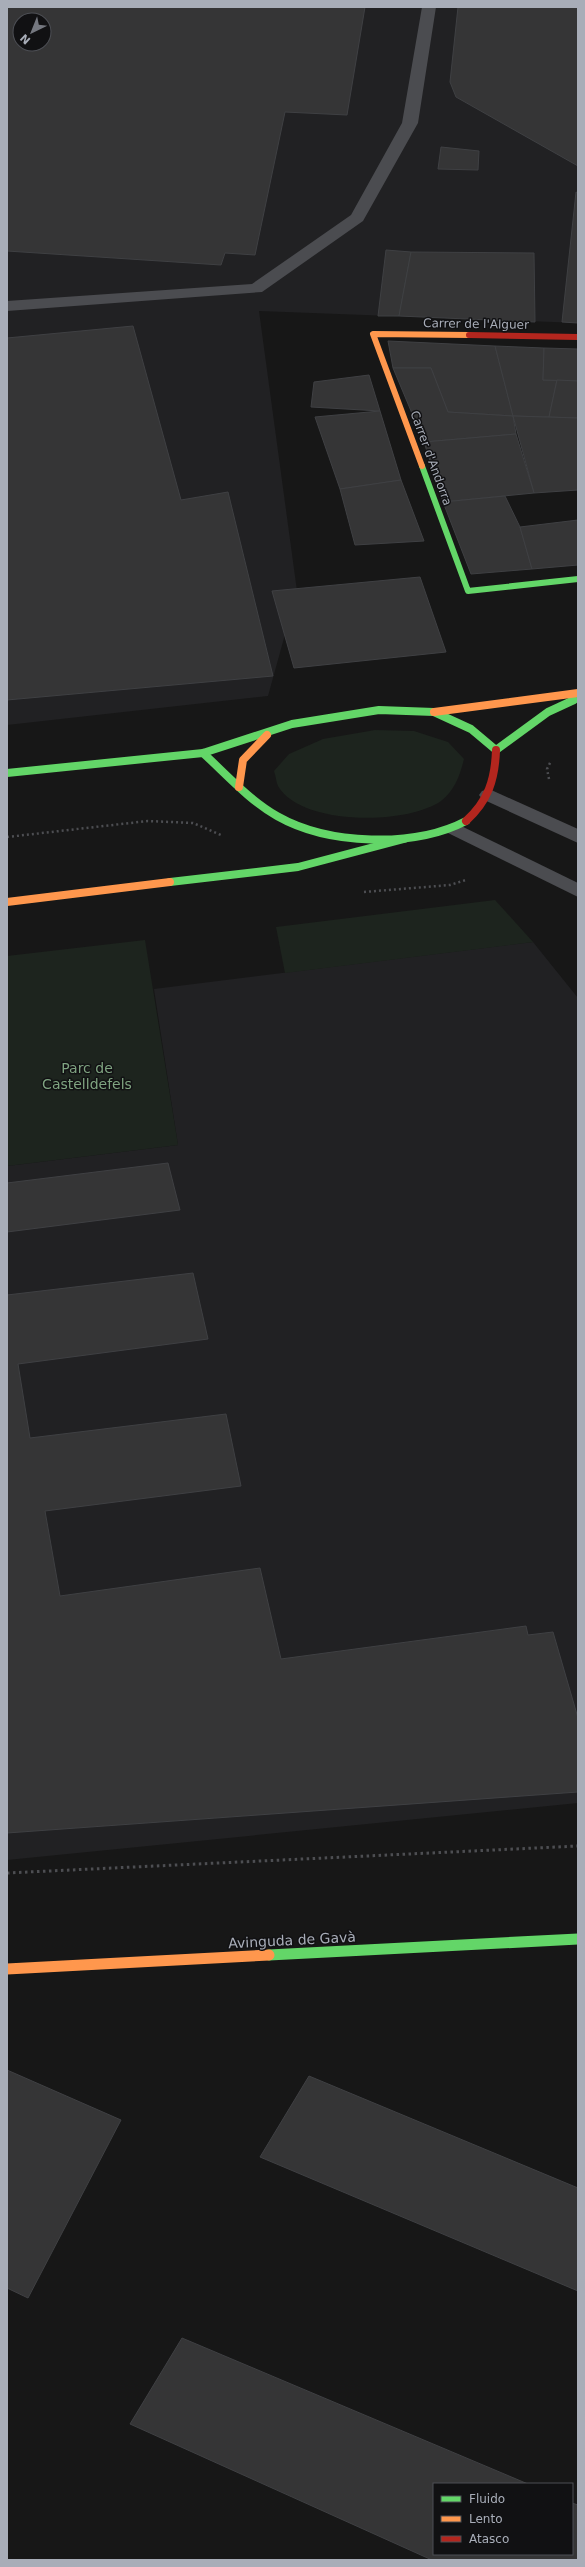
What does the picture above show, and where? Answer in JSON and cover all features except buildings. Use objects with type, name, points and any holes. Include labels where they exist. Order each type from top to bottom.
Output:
[{"type":"street","points":[[7,306],[256,289],[357,218],[410,123],[428,7]]},
{"type":"street","name":"Carrer de l'Alguer","points":[[373,334],[578,338]]},
{"type":"street","name":"Carrer d'Andorra","points":[[373,334],[468,591],[578,579]]},
{"type":"street","points":[[7,773],[203,753],[268,734],[292,724],[332,716],[379,710],[434,712],[578,693]]},
{"type":"street","points":[[496,750],[548,712],[578,698]]},
{"type":"street","points":[[7,902],[298,867],[404,839],[455,829],[476,812],[489,795],[496,774],[496,750],[471,729],[434,712]]},
{"type":"street","points":[[239,787],[243,760],[268,734]]},
{"type":"street","points":[[203,753],[262,807],[309,830],[343,836],[404,839]]},
{"type":"street","points":[[489,795],[578,837]]},
{"type":"street","points":[[455,829],[578,891]]},
{"type":"street","name":"Avinguda de Gavà","points":[[7,1970],[578,1939]]},
{"type":"path","points":[[548,822],[564,804],[550,787],[547,769],[554,757]]},
{"type":"path","points":[[7,1873],[578,1846]]},
{"type":"shaded area","points":[[7,7],[578,7],[578,323],[259,311],[297,591],[268,696],[7,725]]},
{"type":"shaded area","points":[[533,942],[578,998],[578,1803],[7,1860],[7,1166],[178,1145],[154,989]]},
{"type":"green space","points":[[375,730],[414,731],[448,742],[464,759],[456,782],[446,797],[425,809],[404,814],[355,818],[331,815],[308,809],[290,799],[278,786],[274,771],[289,754],[323,739]]},
{"type":"green space","points":[[495,900],[533,942],[285,973],[276,927]]},
{"type":"green space","name":"Parc de Castelldefels","points":[[145,940],[178,1145],[7,1166],[7,956]]},
{"type":"traffic: fast","points":[[422,466],[468,591],[578,579]]},
{"type":"traffic: fast","points":[[496,750],[548,712],[574,700]]},
{"type":"traffic: fast","points":[[7,773],[203,753],[292,724],[379,710],[434,712],[471,729],[496,750]]},
{"type":"traffic: fast","points":[[203,753],[249,796],[268,811],[298,825],[321,832],[347,837],[401,839],[426,836],[448,830],[466,821]]},
{"type":"traffic: fast","points":[[170,882],[298,867],[404,839]]},
{"type":"traffic: fast","points":[[269,1955],[578,1939]]},
{"type":"traffic: slow","points":[[422,466],[373,334],[469,335]]},
{"type":"traffic: slow","points":[[434,712],[578,693]]},
{"type":"traffic: slow","points":[[239,787],[243,760],[267,735]]},
{"type":"traffic: slow","points":[[7,902],[170,882]]},
{"type":"traffic: slow","points":[[7,1969],[269,1955]]},
{"type":"traffic: jam","points":[[469,335],[578,337]]},
{"type":"traffic: jam","points":[[466,821],[481,806],[490,789],[495,771],[496,750]]}]
